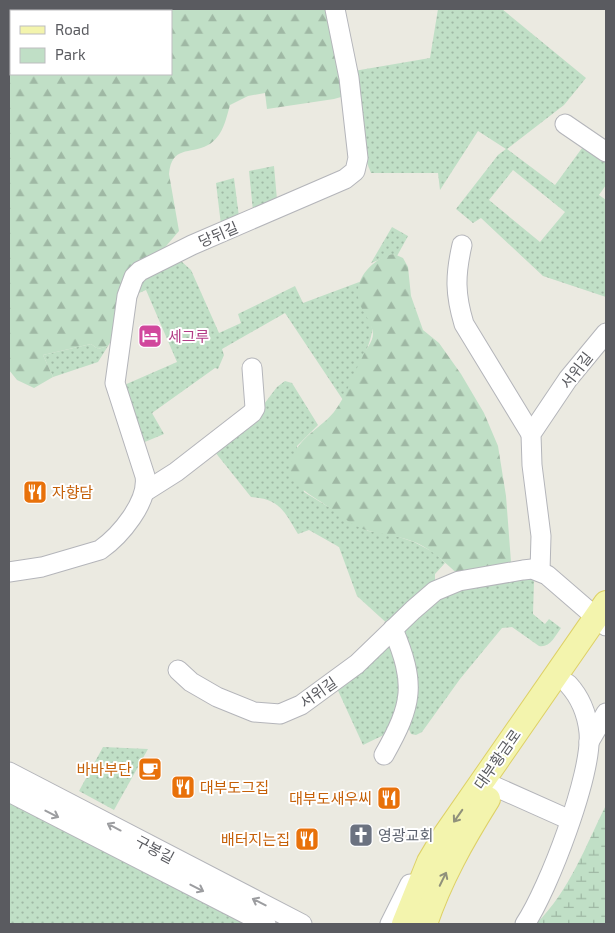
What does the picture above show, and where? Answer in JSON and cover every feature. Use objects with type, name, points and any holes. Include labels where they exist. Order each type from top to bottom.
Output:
[{"type":"main road","name":"대부황금로","points":[[425,924],[439,887],[454,856],[496,787],[568,684],[604,619]]},
{"type":"main road","name":"대부황금로","points":[[404,924],[428,862],[445,835],[604,619]]},
{"type":"street","name":"당뒤길","points":[[146,491],[145,476],[116,383],[130,287],[134,277],[140,271],[192,245],[345,179],[355,171],[358,158],[348,78],[335,9]]},
{"type":"street","points":[[565,124],[606,152]]},
{"type":"street","points":[[462,245],[456,274],[456,289],[464,324],[531,434],[532,465],[541,536],[540,571],[604,619]]},
{"type":"street","name":"서위길","points":[[531,434],[568,379],[606,333]]},
{"type":"street","points":[[9,572],[42,567],[100,550],[107,545],[128,520],[146,491],[176,472],[252,413],[255,408],[252,368]]},
{"type":"street","name":"서위길","points":[[178,670],[191,682],[217,697],[254,712],[280,714],[302,705],[317,694],[368,654],[425,599],[445,586],[523,570],[540,571]]},
{"type":"street","points":[[384,755],[404,717],[410,690],[405,664],[393,629]]},
{"type":"street","points":[[525,924],[540,896],[580,792],[589,742],[589,733],[578,695],[568,684]]},
{"type":"street","points":[[589,742],[606,713]]},
{"type":"street","name":"구봉길","points":[[9,772],[302,924]]},
{"type":"street","name":"대부황금로","points":[[496,787],[570,820]]},
{"type":"street","name":"구봉길","points":[[9,792],[266,924]]},
{"type":"street","points":[[390,924],[410,884],[428,862]]},
{"type":"green space","points":[[9,9],[329,9],[344,93],[341,97],[267,109],[265,93],[248,96],[230,105],[223,127],[213,142],[201,148],[182,152],[174,159],[169,174],[179,231],[161,252],[152,258],[108,346],[98,349],[91,344],[43,355],[53,377],[34,388],[17,380],[9,370]]},
{"type":"green space","points":[[438,9],[502,9],[586,78],[564,105],[507,149],[555,185],[585,144],[606,159],[606,185],[599,195],[606,200],[606,297],[543,276],[481,218],[473,223],[456,209],[498,155],[506,149],[478,131],[440,190],[438,173],[371,173],[362,150],[354,71],[430,58]],"holes":[[[513,170],[565,212],[540,242],[489,200]]]},
{"type":"green space","points":[[274,166],[277,200],[253,211],[249,171]]},
{"type":"green space","points":[[234,178],[239,217],[221,225],[216,183]]},
{"type":"green space","points":[[392,227],[408,236],[397,256],[394,254],[371,263]]},
{"type":"green space","points":[[394,254],[403,258],[408,267],[411,296],[423,330],[439,343],[461,374],[484,413],[498,446],[506,496],[511,562],[509,565],[459,575],[434,553],[417,543],[369,531],[352,524],[307,493],[295,482],[292,475],[290,467],[292,459],[300,444],[329,418],[339,406],[372,340],[372,329],[359,301],[358,288],[360,281],[368,268],[374,263]]},
{"type":"green space","points":[[181,261],[191,270],[219,333],[241,323],[238,314],[295,286],[303,303],[362,281],[359,298],[371,321],[372,334],[361,364],[343,400],[285,313],[222,349],[224,355],[218,369],[215,368],[152,413],[164,434],[140,444],[122,386],[177,362],[146,290],[132,296],[141,279]]},
{"type":"green space","points":[[91,344],[98,349],[108,346],[98,362],[53,377],[43,355]]},
{"type":"green space","points":[[285,381],[292,383],[318,425],[297,446],[304,492],[368,531],[390,534],[414,542],[435,553],[445,563],[435,574],[435,584],[391,627],[357,596],[339,547],[309,530],[298,534],[285,513],[275,504],[269,500],[251,497],[215,452],[252,420],[277,387]]},
{"type":"green space","points":[[525,576],[533,578],[534,582],[533,614],[545,624],[549,619],[561,628],[554,638],[546,645],[539,646],[512,627],[502,628],[460,679],[422,732],[416,735],[411,734],[408,727],[401,628],[442,593]]},
{"type":"green space","points":[[392,644],[404,691],[392,731],[363,745],[335,684]]},
{"type":"green space","points":[[103,747],[148,749],[114,810],[79,791]]},
{"type":"green space","points":[[9,799],[252,924],[9,924]]},
{"type":"green space","points":[[606,805],[606,924],[536,924],[548,911],[568,882]]},
{"type":"place","name":"세그루","points":[[150,336]]},
{"type":"place","name":"자향담","points":[[35,492]]},
{"type":"place","name":"바바부단","points":[[150,769]]},
{"type":"place","name":"대부도그집","points":[[183,787]]},
{"type":"place","name":"대부도새우씨","points":[[389,798]]},
{"type":"place","name":"영광교회","points":[[361,835]]},
{"type":"place","name":"배터지는집","points":[[307,839]]}]
